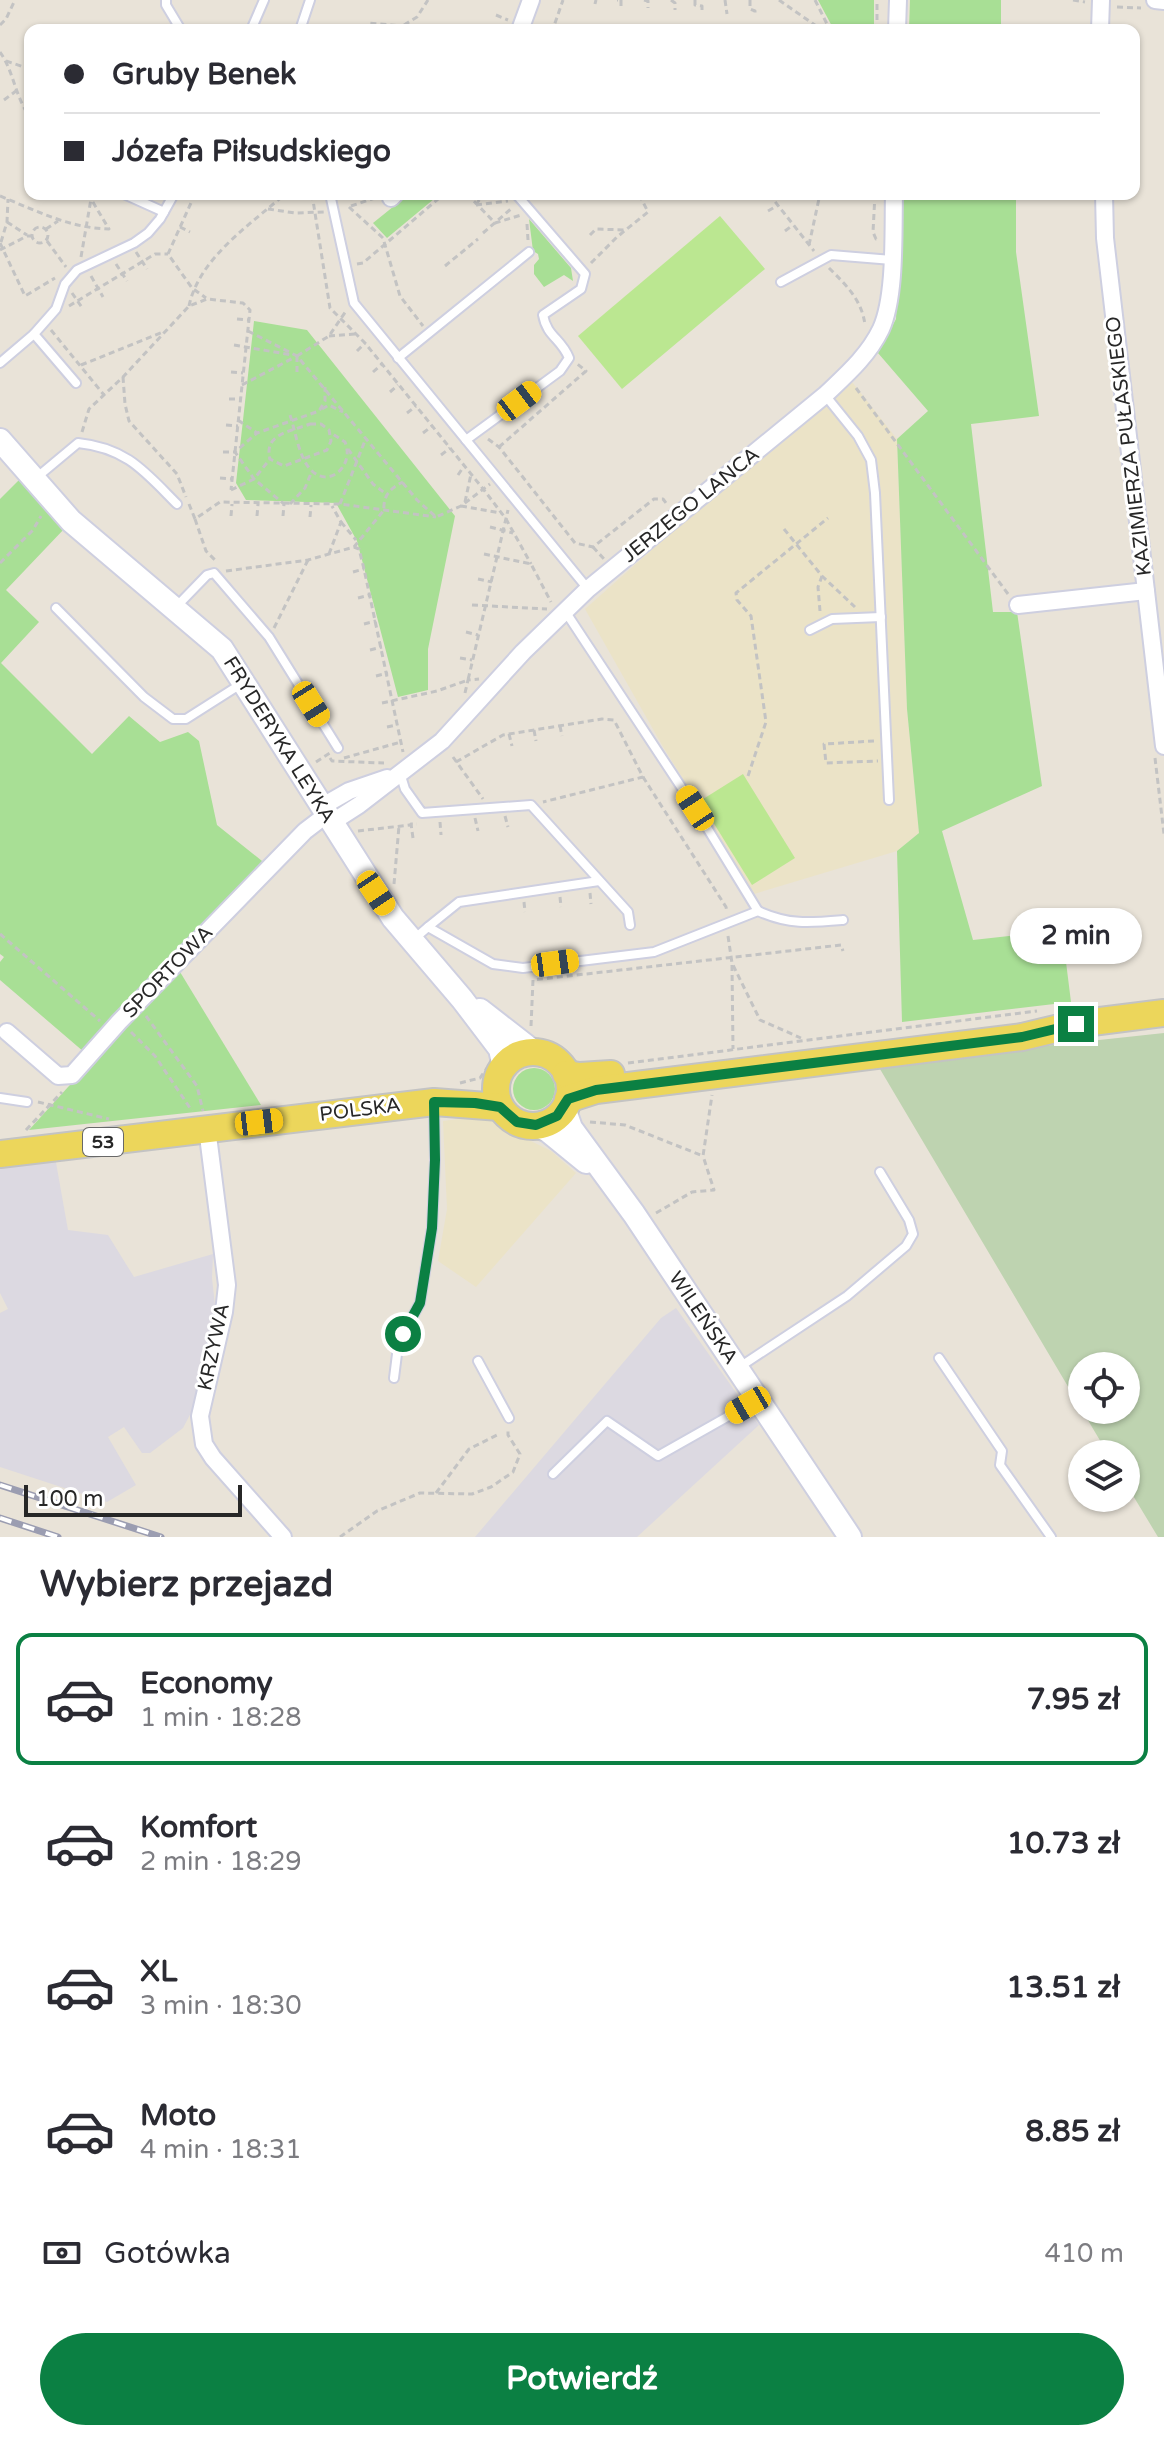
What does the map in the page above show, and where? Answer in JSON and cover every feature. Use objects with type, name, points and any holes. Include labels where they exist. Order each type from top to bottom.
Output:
[{"type":"main road","points":[[536,1125],[552,1120],[570,1100],[580,1094],[1022,1037],[1076,1024],[1164,1013]]},
{"type":"main road","points":[[500,1085],[517,1056],[532,1045],[555,1060],[570,1100]]},
{"type":"main road","name":"POLSKA","points":[[0,1154],[434,1102],[475,1103],[500,1085]]},
{"type":"main road","name":"53","points":[[500,1085],[517,1122],[536,1125]]},
{"type":"street","points":[[522,24],[531,0]]},
{"type":"street","points":[[897,24],[898,0]]},
{"type":"street","points":[[1100,3],[1100,24]]},
{"type":"street","name":"JERZEGO LANCA","points":[[326,815],[442,741],[588,589],[825,395],[859,361],[886,316],[894,200]]},
{"type":"street","name":"KAZIMIERZA PUŁASKIEGO","points":[[1104,200],[1105,238],[1164,746]]},
{"type":"street","name":"FRYDERYKA LEYKA","points":[[0,440],[71,521],[222,649],[326,815],[420,934],[462,999],[500,1049],[500,1085]]},
{"type":"street","points":[[1018,605],[1146,591]]},
{"type":"street","name":"SPORTOWA","points":[[7,1032],[58,1076],[72,1075],[305,831],[326,815]]},
{"type":"street","name":"FRYDERYKA LEYKA","points":[[462,999],[532,1045]]},
{"type":"street","name":"WILEŃSKA","points":[[570,1100],[571,1128],[609,1179],[850,1537]]},
{"type":"street","name":"WILEŃSKA","points":[[536,1125],[609,1179]]},
{"type":"street","name":"KRZYWA","points":[[207,1128],[227,1285],[224,1312],[202,1401],[200,1429],[204,1444],[213,1458],[283,1537]]},
{"type":"lane","points":[[166,0],[177,24]]},
{"type":"lane","points":[[254,24],[264,0]]},
{"type":"lane","points":[[302,24],[310,0]]},
{"type":"lane","points":[[137,200],[164,212]]},
{"type":"lane","points":[[0,363],[34,334],[56,309],[65,284],[82,265],[134,243],[148,233],[171,200]]},
{"type":"lane","points":[[331,200],[354,303],[588,589]]},
{"type":"lane","points":[[466,440],[560,371],[569,358],[564,345],[545,329],[543,315],[581,289],[585,274],[522,200]]},
{"type":"lane","points":[[398,358],[529,252]]},
{"type":"lane","points":[[781,282],[831,255],[892,260]]},
{"type":"lane","points":[[34,334],[76,383]]},
{"type":"lane","points":[[825,395],[858,436],[871,460],[889,800]]},
{"type":"lane","points":[[34,479],[78,443],[91,444],[134,460],[177,504]]},
{"type":"lane","points":[[175,608],[207,575],[214,573],[269,637],[338,748]]},
{"type":"lane","points":[[56,608],[144,697],[173,719],[186,719],[243,683]]},
{"type":"lane","points":[[565,610],[695,808],[758,911],[779,921],[805,924],[843,920]]},
{"type":"lane","points":[[810,630],[832,619],[881,617]]},
{"type":"lane","points":[[402,766],[405,789],[422,813],[531,805],[628,912],[630,925]]},
{"type":"lane","points":[[599,881],[459,902],[420,934],[493,964],[523,968],[654,952],[758,911]]},
{"type":"lane","points":[[0,1098],[27,1102]]},
{"type":"lane","points":[[394,1378],[403,1334],[420,1303],[432,1228],[434,1102]]},
{"type":"lane","points":[[737,1369],[847,1296],[906,1246],[913,1234],[909,1220],[880,1172]]},
{"type":"lane","points":[[939,1358],[1002,1451],[1000,1465],[1051,1537]]},
{"type":"lane","points":[[478,1361],[509,1418]]},
{"type":"lane","points":[[553,1474],[607,1421],[658,1456],[758,1399]]},
{"type":"path","points":[[0,25],[15,0]]},
{"type":"path","points":[[406,24],[417,17],[428,0]]},
{"type":"path","points":[[555,24],[563,0]]},
{"type":"path","points":[[619,0],[621,6]]},
{"type":"path","points":[[644,0],[648,1],[648,8]]},
{"type":"path","points":[[671,0],[675,3],[675,10]]},
{"type":"path","points":[[695,0],[695,5],[702,6],[702,12]]},
{"type":"path","points":[[725,0],[727,14]]},
{"type":"path","points":[[750,0],[750,9],[755,11],[755,16]]},
{"type":"path","points":[[779,0],[813,24]]},
{"type":"path","points":[[815,0],[827,24]]},
{"type":"path","points":[[877,0],[877,24]]},
{"type":"path","points":[[1073,0],[1157,3]]},
{"type":"path","points":[[0,52],[24,107]]},
{"type":"path","points":[[6,61],[24,67]]},
{"type":"path","points":[[4,100],[16,91]]},
{"type":"path","points":[[20,120],[24,116]]},
{"type":"path","points":[[0,196],[58,221],[85,228],[109,229],[92,200]]},
{"type":"path","points":[[8,199],[1,246],[25,296]]},
{"type":"path","points":[[91,200],[82,265],[103,297]]},
{"type":"path","points":[[189,306],[192,288],[221,251],[278,200]]},
{"type":"path","points":[[268,209],[295,213],[332,211],[374,200]]},
{"type":"path","points":[[344,266],[363,263],[437,200]]},
{"type":"path","points":[[472,200],[495,223]]},
{"type":"path","points":[[476,205],[479,200]]},
{"type":"path","points":[[476,205],[503,200]]},
{"type":"path","points":[[483,233],[516,200]]},
{"type":"path","points":[[582,271],[648,212],[640,200]]},
{"type":"path","points":[[774,200],[822,261],[849,288],[860,306],[865,327]]},
{"type":"path","points":[[809,245],[819,200]]},
{"type":"path","points":[[168,254],[193,201],[201,204]]},
{"type":"path","points":[[768,211],[778,205]]},
{"type":"path","points":[[349,207],[383,238],[400,296],[429,333]]},
{"type":"path","points":[[495,223],[526,213],[529,252]]},
{"type":"path","points":[[1,246],[30,236],[39,227],[46,229],[58,221]]},
{"type":"path","points":[[7,222],[38,243],[47,241]]},
{"type":"path","points":[[785,231],[793,225]]},
{"type":"path","points":[[180,227],[190,232]]},
{"type":"path","points":[[46,229],[47,241]]},
{"type":"path","points":[[311,232],[319,229]]},
{"type":"path","points":[[590,235],[596,229],[626,230]]},
{"type":"path","points":[[445,266],[478,239]]},
{"type":"path","points":[[47,241],[68,270]]},
{"type":"path","points":[[134,249],[168,254]]},
{"type":"path","points":[[314,257],[322,253]]},
{"type":"path","points":[[110,254],[127,281]]},
{"type":"path","points":[[68,307],[155,254]]},
{"type":"path","points":[[168,254],[192,288],[207,299]]},
{"type":"path","points":[[143,262],[147,269]]},
{"type":"path","points":[[5,276],[13,271]]},
{"type":"path","points":[[18,301],[57,277]]},
{"type":"path","points":[[318,284],[326,280]]},
{"type":"path","points":[[65,284],[83,309]]},
{"type":"path","points":[[78,443],[89,409],[189,306],[207,299],[243,303],[250,310],[231,490],[254,479],[270,459],[270,442],[279,435],[315,423],[325,426],[330,433],[327,450],[284,466],[270,459]]},
{"type":"path","points":[[242,385],[329,336],[354,303]]},
{"type":"path","points":[[321,309],[330,308]]},
{"type":"path","points":[[237,319],[249,320]]},
{"type":"path","points":[[55,322],[51,330],[104,395]]},
{"type":"path","points":[[80,366],[167,331]]},
{"type":"path","points":[[248,331],[297,356],[436,517]]},
{"type":"path","points":[[329,336],[356,334]]},
{"type":"path","points":[[357,351],[365,343]]},
{"type":"path","points":[[234,345],[297,356]]},
{"type":"path","points":[[297,356],[297,372]]},
{"type":"path","points":[[499,447],[586,371],[569,358]]},
{"type":"path","points":[[373,372],[382,364]]},
{"type":"path","points":[[231,372],[243,373]]},
{"type":"path","points":[[123,377],[129,421],[177,474],[206,551],[216,561]]},
{"type":"path","points":[[860,379],[854,385],[1018,605]]},
{"type":"path","points":[[390,392],[398,385]]},
{"type":"path","points":[[319,411],[325,401],[325,387]]},
{"type":"path","points":[[229,399],[241,399]]},
{"type":"path","points":[[223,452],[235,452],[257,433],[329,405],[350,417]]},
{"type":"path","points":[[407,413],[416,406]]},
{"type":"path","points":[[290,415],[312,471],[325,476],[338,473],[347,462],[348,449]]},
{"type":"path","points":[[238,420],[257,433]]},
{"type":"path","points":[[226,425],[238,426]]},
{"type":"path","points":[[423,433],[432,426]]},
{"type":"path","points":[[479,432],[499,447],[575,543],[593,547],[607,563]]},
{"type":"path","points":[[330,433],[340,437],[373,484],[387,494]]},
{"type":"path","points":[[340,504],[366,438]]},
{"type":"path","points":[[441,455],[450,448]]},
{"type":"path","points":[[235,452],[254,479],[284,504]]},
{"type":"path","points":[[458,475],[464,466]]},
{"type":"path","points":[[290,504],[305,488],[312,471]]},
{"type":"path","points":[[463,504],[471,474]]},
{"type":"path","points":[[195,519],[220,502],[340,504],[436,517],[463,504],[497,477]]},
{"type":"path","points":[[220,478],[232,479]]},
{"type":"path","points":[[354,547],[384,510],[387,494],[403,482]]},
{"type":"path","points":[[382,703],[468,680],[512,495]]},
{"type":"path","points":[[593,547],[654,499],[663,499],[666,503]]},
{"type":"path","points":[[0,563],[33,530],[53,501]]},
{"type":"path","points":[[231,516],[232,502]]},
{"type":"path","points":[[257,516],[258,503]]},
{"type":"path","points":[[283,516],[284,504]]},
{"type":"path","points":[[463,504],[502,513]]},
{"type":"path","points":[[310,517],[311,505]]},
{"type":"path","points":[[332,506],[357,541]]},
{"type":"path","points":[[748,776],[766,722],[751,616],[737,600],[736,593],[828,518]]},
{"type":"path","points":[[329,554],[341,522]]},
{"type":"path","points":[[490,527],[514,533]]},
{"type":"path","points":[[784,529],[822,576],[866,618]]},
{"type":"path","points":[[214,573],[308,560],[354,547],[359,549],[388,673],[401,742],[402,766]]},
{"type":"path","points":[[472,605],[555,609],[531,564],[484,554]]},
{"type":"path","points":[[269,637],[308,560]]},
{"type":"path","points":[[353,572],[364,569]]},
{"type":"path","points":[[820,625],[818,587],[822,576]]},
{"type":"path","points":[[478,579],[492,582]]},
{"type":"path","points":[[358,598],[370,595]]},
{"type":"path","points":[[364,624],[376,621]]},
{"type":"path","points":[[466,632],[480,635]]},
{"type":"path","points":[[370,650],[382,647]]},
{"type":"path","points":[[460,658],[473,660]]},
{"type":"path","points":[[376,676],[388,673]]},
{"type":"path","points":[[456,762],[509,734],[588,721],[614,720],[643,777],[531,805]]},
{"type":"path","points":[[588,721],[590,730]]},
{"type":"path","points":[[387,727],[397,725]]},
{"type":"path","points":[[560,726],[562,736]]},
{"type":"path","points":[[534,730],[536,741]]},
{"type":"path","points":[[509,734],[512,746]]},
{"type":"path","points":[[886,741],[824,744],[826,763],[887,760]]},
{"type":"path","points":[[332,761],[401,742]]},
{"type":"path","points":[[313,764],[338,748]]},
{"type":"path","points":[[328,754],[332,761]]},
{"type":"path","points":[[453,757],[490,809]]},
{"type":"path","points":[[332,761],[386,763]]},
{"type":"path","points":[[649,797],[654,794]]},
{"type":"path","points":[[662,820],[668,816]]},
{"type":"path","points":[[440,822],[441,835]]},
{"type":"path","points":[[358,831],[426,823]]},
{"type":"path","points":[[411,824],[413,838]]},
{"type":"path","points":[[392,896],[399,826]]},
{"type":"path","points":[[677,843],[683,838]]},
{"type":"path","points":[[691,865],[699,863]]},
{"type":"path","points":[[0,934],[155,1056],[188,1107],[197,1116],[204,1116],[197,1086],[141,1010]]},
{"type":"path","points":[[532,1045],[533,980],[774,951],[809,951],[841,945],[843,951]]},
{"type":"path","points":[[774,951],[775,959]]},
{"type":"path","points":[[713,958],[716,966]]},
{"type":"path","points":[[687,961],[689,969]]},
{"type":"path","points":[[732,963],[733,1049]]},
{"type":"path","points":[[661,964],[663,972]]},
{"type":"path","points":[[636,967],[637,975]]},
{"type":"path","points":[[608,971],[610,978]]},
{"type":"path","points":[[582,974],[584,981]]},
{"type":"path","points":[[556,977],[557,985]]},
{"type":"path","points":[[626,1064],[1041,1010]]},
{"type":"path","points":[[651,1216],[692,1192],[714,1190],[703,1156],[714,1083]]},
{"type":"path","points":[[570,1100],[703,1156]]},
{"type":"path","points":[[27,1102],[118,1121]]},
{"type":"path","points":[[340,1537],[377,1511],[420,1493],[472,1494],[491,1487],[513,1472],[520,1454],[508,1435],[509,1418]]},
{"type":"path","points":[[436,1493],[469,1449],[497,1435]]},
{"type":"shaded area","points":[[852,382],[897,439],[907,709],[919,833],[897,851],[754,894],[662,745],[585,609],[690,516]]},
{"type":"shaded area","points":[[481,1116],[551,1151],[576,1173],[476,1287],[438,1261],[447,1209],[443,1121]]},
{"type":"shaded area","points":[[55,1157],[68,1230],[108,1235],[134,1277],[213,1254],[216,1315],[195,1405],[183,1428],[150,1453],[142,1453],[124,1427],[108,1437],[136,1485],[107,1502],[0,1467],[0,1313],[8,1309],[0,1293],[0,1164]]},
{"type":"shaded area","points":[[676,1308],[759,1425],[637,1537],[475,1537],[661,1318]]},
{"type":"green space","points":[[818,0],[874,0],[874,24],[831,24]]},
{"type":"green space","points":[[910,0],[1001,0],[1001,24],[909,24]]},
{"type":"green space","points":[[402,200],[433,200],[387,238],[373,223]]},
{"type":"green space","points":[[902,200],[1016,200],[1016,252],[1039,416],[971,424],[993,612],[1017,612],[1042,786],[942,831],[973,940],[1062,930],[1071,1002],[902,1022],[897,851],[919,833],[907,709],[897,439],[928,411],[878,353],[896,319]]},
{"type":"green space","points":[[720,216],[765,269],[622,389],[578,336]]},
{"type":"green space","points":[[529,219],[571,268],[573,281],[564,275],[544,287],[534,274],[534,265],[539,259],[533,251]]},
{"type":"green space","points":[[254,321],[307,330],[455,516],[428,649],[428,690],[398,697],[357,541],[336,503],[246,500],[236,483]]},
{"type":"green space","points":[[20,479],[65,528],[6,590],[39,622],[1,663],[92,754],[129,716],[160,742],[188,732],[199,741],[217,825],[267,865],[84,1052],[0,980],[0,962],[4,957],[0,954],[0,499]]},
{"type":"green space","points":[[743,774],[795,858],[752,885],[700,801]]},
{"type":"green space","points":[[177,967],[261,1105],[29,1130]]},
{"type":"green space","points":[[1164,1033],[1164,1537],[1158,1537],[1140,1507],[1140,1440],[1100,1440],[1090,1424],[1140,1424],[1140,1352],[1068,1352],[1068,1386],[877,1064]]},
{"type":"green space","points":[[534,1068],[549,1074],[555,1089],[549,1104],[534,1110],[519,1104],[513,1089],[519,1074]]},
{"type":"railway","points":[[0,1485],[161,1537]]},
{"type":"railway","points":[[0,1518],[58,1537]]},
{"type":"route","points":[[403,1334],[420,1303],[432,1228],[434,1102],[488,1104],[500,1107],[517,1122],[536,1125],[547,1123],[557,1116],[568,1099],[596,1090],[1022,1037],[1076,1024]]}]
